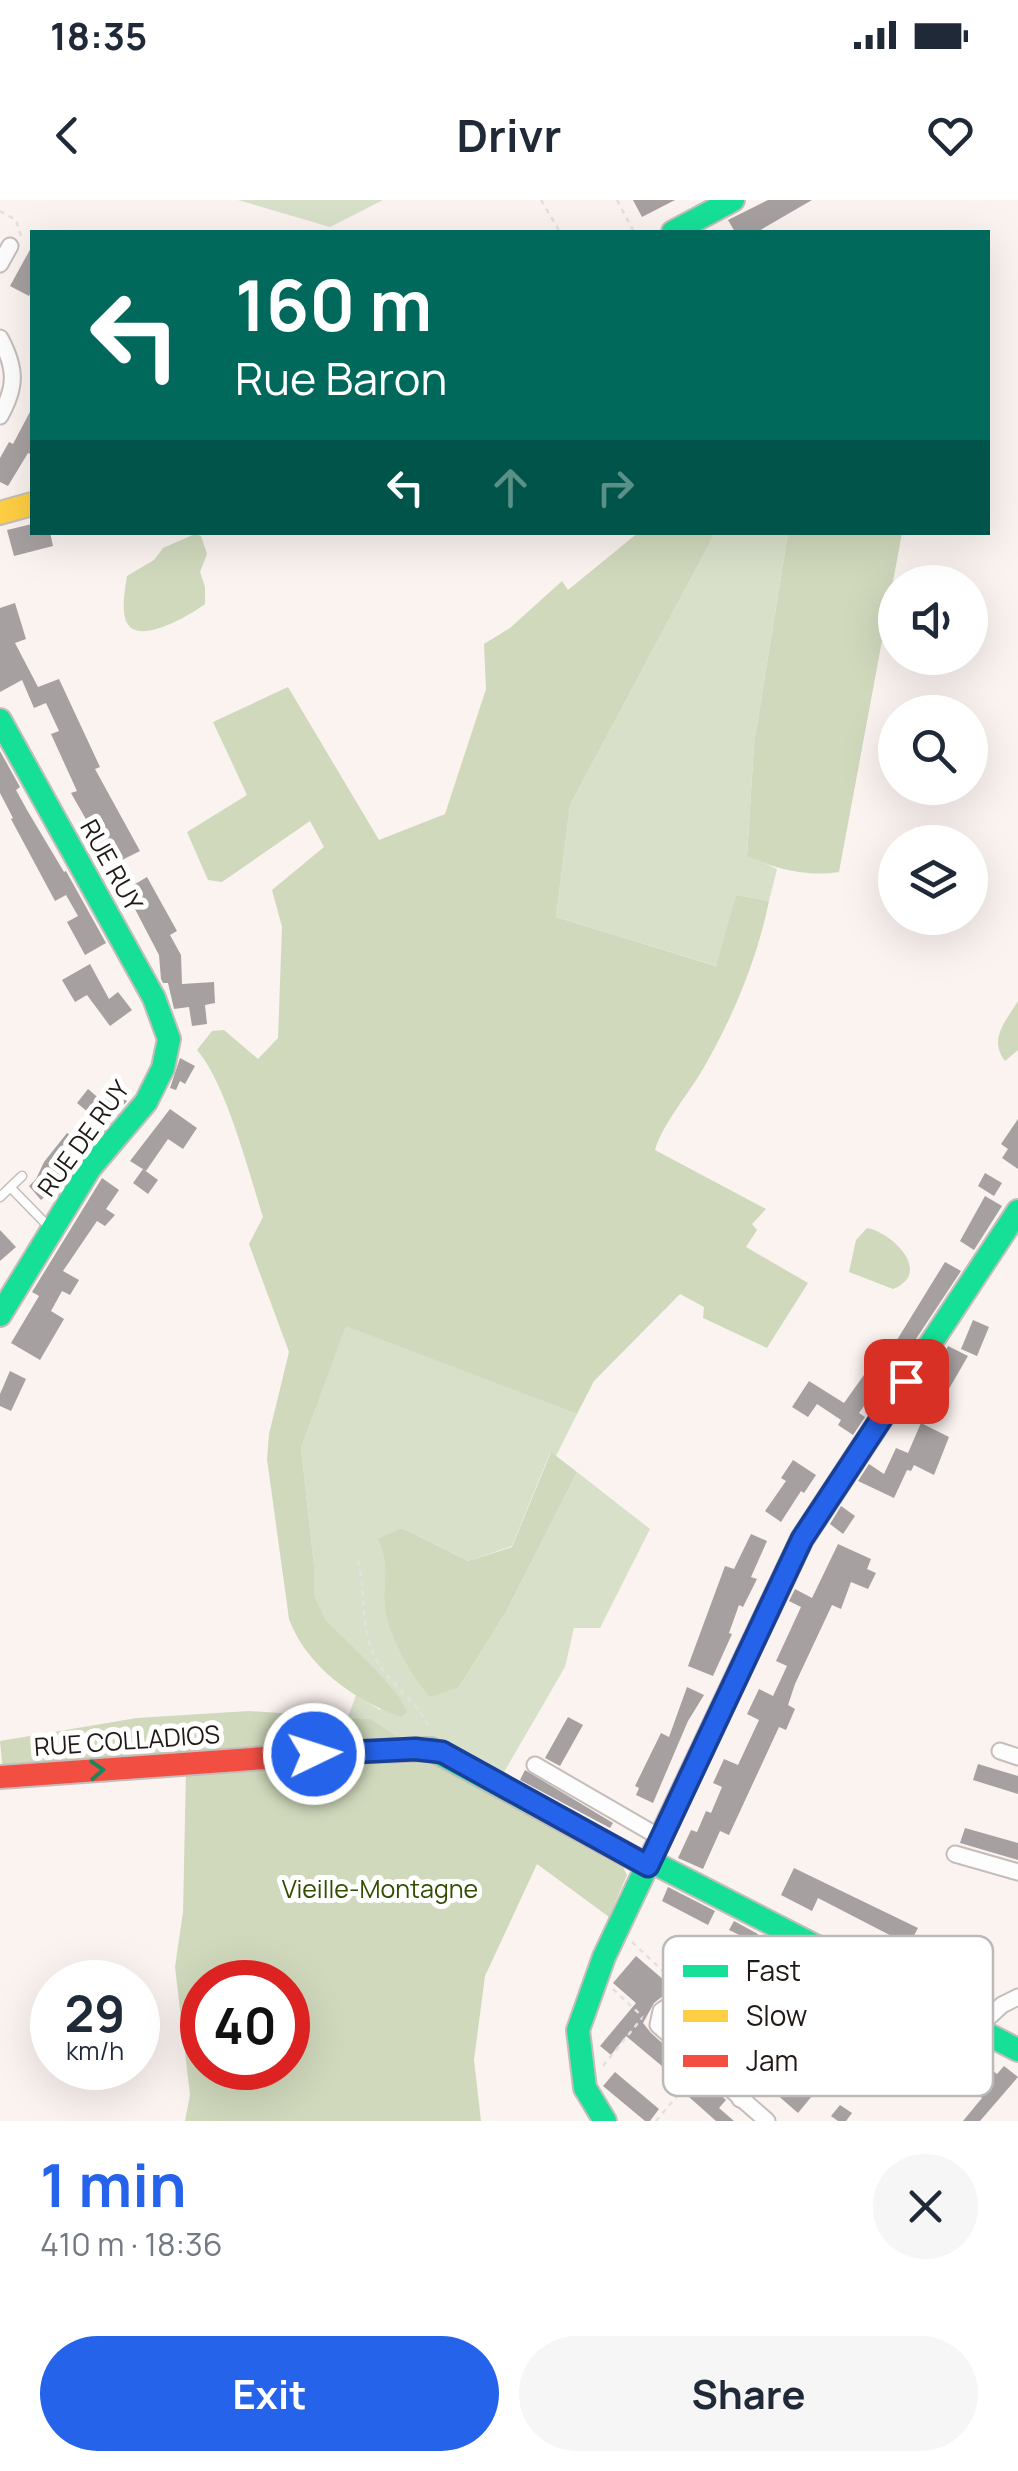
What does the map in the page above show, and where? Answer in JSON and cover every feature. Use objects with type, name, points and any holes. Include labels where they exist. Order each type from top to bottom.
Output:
[{"type":"street","points":[[677,230],[733,200]]},
{"type":"street","points":[[0,264],[16,243]]},
{"type":"street","points":[[0,338],[13,364],[14,381],[0,416]]},
{"type":"street","points":[[0,513],[30,505]]},
{"type":"street","name":"RUE RUY","points":[[0,720],[154,998],[168,1039]]},
{"type":"street","name":"RUE DE RUY","points":[[0,1315],[90,1168],[146,1102],[163,1068],[168,1039]]},
{"type":"street","points":[[605,2121],[585,2088],[578,2030],[598,1975],[802,1539],[1018,1211]]},
{"type":"street","name":"RUE COLLADIOS","points":[[0,1777],[350,1751],[431,1749],[794,1936]]},
{"type":"street","points":[[1000,1752],[1018,1757]]},
{"type":"street","points":[[535,1765],[661,1838]]},
{"type":"street","points":[[955,1854],[1018,1872]]},
{"type":"street","points":[[993,2013],[1018,1997]]},
{"type":"street","name":"RUE COLLADIOS","points":[[993,2037],[1018,2050]]},
{"type":"street","points":[[737,2096],[767,2121]]},
{"type":"street","points":[[740,2099],[743,2096]]},
{"type":"lane","points":[[0,1197],[22,1176]]},
{"type":"lane","points":[[11,1188],[52,1230]]},
{"type":"path","points":[[541,200],[559,230]]},
{"type":"path","points":[[616,200],[633,230]]},
{"type":"path","points":[[0,212],[16,220],[16,243]]},
{"type":"path","points":[[358,1561],[364,1583],[367,1639],[385,1674],[425,1720],[431,1749]]},
{"type":"path","points":[[618,1932],[663,1970]]},
{"type":"path","points":[[585,2088],[644,2017],[598,1975]]},
{"type":"path","points":[[656,2121],[677,2096]]},
{"type":"green space","points":[[238,200],[383,200],[330,227]]},
{"type":"green space","points":[[193,535],[201,536],[207,554],[200,572],[205,604],[166,626],[133,629],[124,612],[127,576],[154,560],[163,548]]},
{"type":"green space","points":[[635,535],[714,535],[570,805],[556,917],[716,966],[736,895],[769,901],[758,945],[734,1009],[655,1150],[766,1209],[752,1224],[757,1230],[746,1247],[808,1283],[767,1348],[703,1318],[704,1307],[680,1294],[594,1381],[577,1414],[346,1326],[301,1448],[314,1596],[326,1620],[398,1695],[407,1712],[401,1717],[366,1702],[334,1680],[307,1652],[289,1619],[267,1459],[269,1434],[289,1352],[249,1244],[263,1217],[251,1177],[218,1084],[197,1050],[212,1031],[224,1030],[258,1059],[278,1038],[282,927],[272,890],[324,847],[310,821],[222,882],[208,880],[187,832],[247,795],[213,722],[288,687],[379,840],[445,814],[486,689],[484,644],[510,628],[562,581],[568,590]]},
{"type":"green space","points":[[714,535],[788,535],[754,744],[747,855],[777,869],[769,901],[736,895],[717,966],[556,917],[570,805]]},
{"type":"green space","points":[[788,535],[902,535],[896,565],[878,565],[878,662],[839,872],[792,871],[747,856],[754,744]]},
{"type":"green space","points":[[1018,1001],[1018,1050],[1005,1061],[998,1038]]},
{"type":"green space","points":[[867,1228],[888,1237],[905,1254],[909,1273],[893,1289],[849,1272],[856,1240]]},
{"type":"green space","points":[[346,1325],[577,1414],[556,1456],[550,1453],[512,1546],[468,1561],[402,1528],[384,1552],[388,1572],[385,1599],[459,1687],[506,1612],[577,1472],[650,1529],[600,1628],[574,1628],[565,1667],[500,1779],[439,1740],[405,1741],[371,1719],[348,1717],[356,1695],[380,1710],[398,1695],[326,1620],[314,1597],[301,1448]]},
{"type":"green space","points":[[551,1452],[577,1472],[506,1612],[459,1687],[431,1697],[411,1671],[388,1624],[384,1559],[378,1539],[402,1528],[468,1561],[512,1547]]},
{"type":"green space","points":[[249,1711],[371,1719],[405,1741],[3,1773],[0,1741],[137,1718]]},
{"type":"green space","name":"Vieille-Montagne","points":[[421,1754],[621,1863],[627,1875],[609,1917],[537,1864],[485,1976],[474,2060],[481,2121],[185,2121],[189,2090],[310,2090],[310,1960],[180,1960],[180,2010],[175,1967],[183,1912],[186,1770]]},
{"type":"building","points":[[633,200],[675,200],[642,217]]},
{"type":"building","points":[[768,200],[812,200],[760,230],[734,230],[728,220]]},
{"type":"building","points":[[30,250],[29,296],[10,286]]},
{"type":"building","points":[[30,412],[30,454],[8,486],[0,482],[0,458],[9,442],[13,444]]},
{"type":"building","points":[[30,524],[30,535],[51,535],[53,546],[14,556],[7,530]]},
{"type":"building","points":[[15,603],[26,639],[15,643],[38,687],[59,679],[100,767],[95,769],[140,851],[112,865],[71,793],[77,791],[51,734],[59,731],[46,703],[34,708],[22,680],[0,692],[0,608]]},
{"type":"building","points":[[0,751],[20,787],[16,790],[27,810],[106,943],[85,955],[67,922],[78,916],[66,895],[55,901],[0,793]]},
{"type":"building","points":[[147,877],[177,931],[170,935],[181,955],[182,984],[214,982],[215,1003],[205,1005],[207,1024],[192,1026],[189,1007],[174,1009],[168,983],[161,979],[159,955],[125,890]]},
{"type":"building","points":[[90,964],[109,999],[118,992],[132,1010],[110,1026],[87,995],[75,1002],[62,980]]},
{"type":"building","points":[[180,1058],[195,1066],[185,1084],[180,1081],[176,1090],[170,1088]]},
{"type":"building","points":[[88,1089],[102,1101],[113,1089],[127,1101],[78,1159],[61,1187],[58,1185],[41,1200],[29,1186],[44,1162],[67,1133],[77,1140],[95,1118],[77,1103]]},
{"type":"building","points":[[170,1109],[197,1128],[183,1149],[168,1139],[146,1171],[130,1161]]},
{"type":"building","points":[[1018,1119],[1018,1169],[1002,1158],[1008,1149],[1001,1144]]},
{"type":"building","points":[[143,1169],[158,1180],[148,1194],[133,1183]]},
{"type":"building","points":[[985,1173],[1002,1183],[994,1196],[978,1186]]},
{"type":"building","points":[[102,1178],[119,1190],[106,1209],[115,1215],[105,1226],[97,1221],[63,1271],[79,1280],[70,1295],[62,1291],[51,1311],[64,1319],[40,1360],[11,1343],[39,1296],[32,1292]]},
{"type":"building","points":[[985,1196],[1002,1206],[974,1250],[960,1241]]},
{"type":"building","points":[[0,1230],[16,1247],[0,1261]]},
{"type":"building","points":[[945,1262],[961,1271],[914,1342],[911,1340],[859,1413],[865,1417],[853,1435],[838,1425],[841,1420],[817,1404],[808,1417],[792,1407],[809,1381],[844,1403],[886,1344],[892,1348]]},
{"type":"building","points":[[973,1320],[989,1327],[977,1356],[961,1349]]},
{"type":"building","points":[[948,1346],[968,1356],[939,1406],[932,1402],[924,1418],[906,1409],[916,1393],[921,1396]]},
{"type":"building","points":[[10,1371],[26,1379],[11,1411],[0,1406],[0,1394]]},
{"type":"building","points":[[921,1423],[949,1437],[934,1475],[914,1465],[911,1471],[907,1470],[894,1498],[858,1481],[869,1464],[884,1474],[896,1448],[908,1453]]},
{"type":"building","points":[[793,1460],[816,1475],[781,1522],[765,1511],[786,1481],[781,1478]]},
{"type":"building","points":[[841,1506],[855,1516],[843,1534],[830,1524]]},
{"type":"building","points":[[751,1534],[767,1541],[751,1577],[757,1579],[743,1607],[739,1605],[729,1633],[732,1634],[713,1676],[688,1666],[725,1566],[734,1569]]},
{"type":"building","points":[[838,1544],[871,1559],[867,1569],[876,1573],[868,1589],[851,1582],[841,1609],[832,1605],[795,1684],[788,1705],[795,1709],[786,1730],[779,1727],[729,1835],[720,1831],[703,1869],[678,1858],[691,1830],[697,1832],[706,1811],[711,1813],[722,1787],[713,1783],[724,1759],[738,1765],[759,1720],[747,1714],[759,1689],[773,1696],[787,1666],[776,1661],[801,1607],[789,1601],[795,1589],[812,1598]]},
{"type":"building","points":[[687,1687],[704,1695],[688,1721],[653,1803],[636,1795],[639,1788],[635,1786],[661,1733],[669,1737]]},
{"type":"building","points":[[568,1717],[583,1725],[560,1766],[545,1758]]},
{"type":"building","points":[[978,1764],[1018,1776],[1018,1794],[973,1780]]},
{"type":"building","points":[[525,1770],[613,1823],[610,1828],[520,1780]]},
{"type":"building","points":[[965,1828],[1018,1843],[1018,1860],[960,1843]]},
{"type":"building","points":[[794,1868],[918,1928],[914,1936],[892,1936],[818,1898],[812,1911],[781,1895]]},
{"type":"building","points":[[668,1887],[715,1911],[708,1925],[662,1901]]},
{"type":"building","points":[[734,1921],[758,1934],[742,1936],[729,1930]]},
{"type":"building","points":[[636,1956],[663,1979],[663,1996],[654,2003],[643,2023],[663,2044],[663,2067],[626,2036],[611,2055],[600,2046],[636,2003],[613,1983]]},
{"type":"building","points":[[1004,2066],[1018,2077],[980,2121],[963,2121],[982,2098],[980,2096],[993,2096],[993,2071],[997,2074]]},
{"type":"building","points":[[615,2072],[659,2109],[650,2121],[603,2086]]},
{"type":"building","points":[[722,2096],[726,2100],[719,2108],[734,2121],[716,2121],[689,2097]]},
{"type":"building","points":[[778,2096],[812,2096],[798,2113]]},
{"type":"building","points":[[840,2105],[852,2113],[846,2121],[831,2116]]},
{"type":"traffic: fast","points":[[677,230],[733,200]]},
{"type":"traffic: fast","points":[[0,720],[154,998],[169,1039],[163,1068],[146,1102],[90,1168],[0,1315]]},
{"type":"traffic: fast","points":[[605,2121],[585,2088],[578,2030],[604,1957],[802,1539],[1018,1211]]},
{"type":"traffic: fast","points":[[349,1752],[431,1749],[648,1866]]},
{"type":"traffic: fast","points":[[650,1861],[796,1936]]},
{"type":"traffic: fast","points":[[993,2037],[1018,2050]]},
{"type":"traffic: slow","points":[[0,513],[30,505]]},
{"type":"traffic: jam","points":[[0,1777],[349,1752]]},
{"type":"route","points":[[314,1754],[415,1749],[442,1752],[648,1866],[802,1539],[906,1381]]}]
